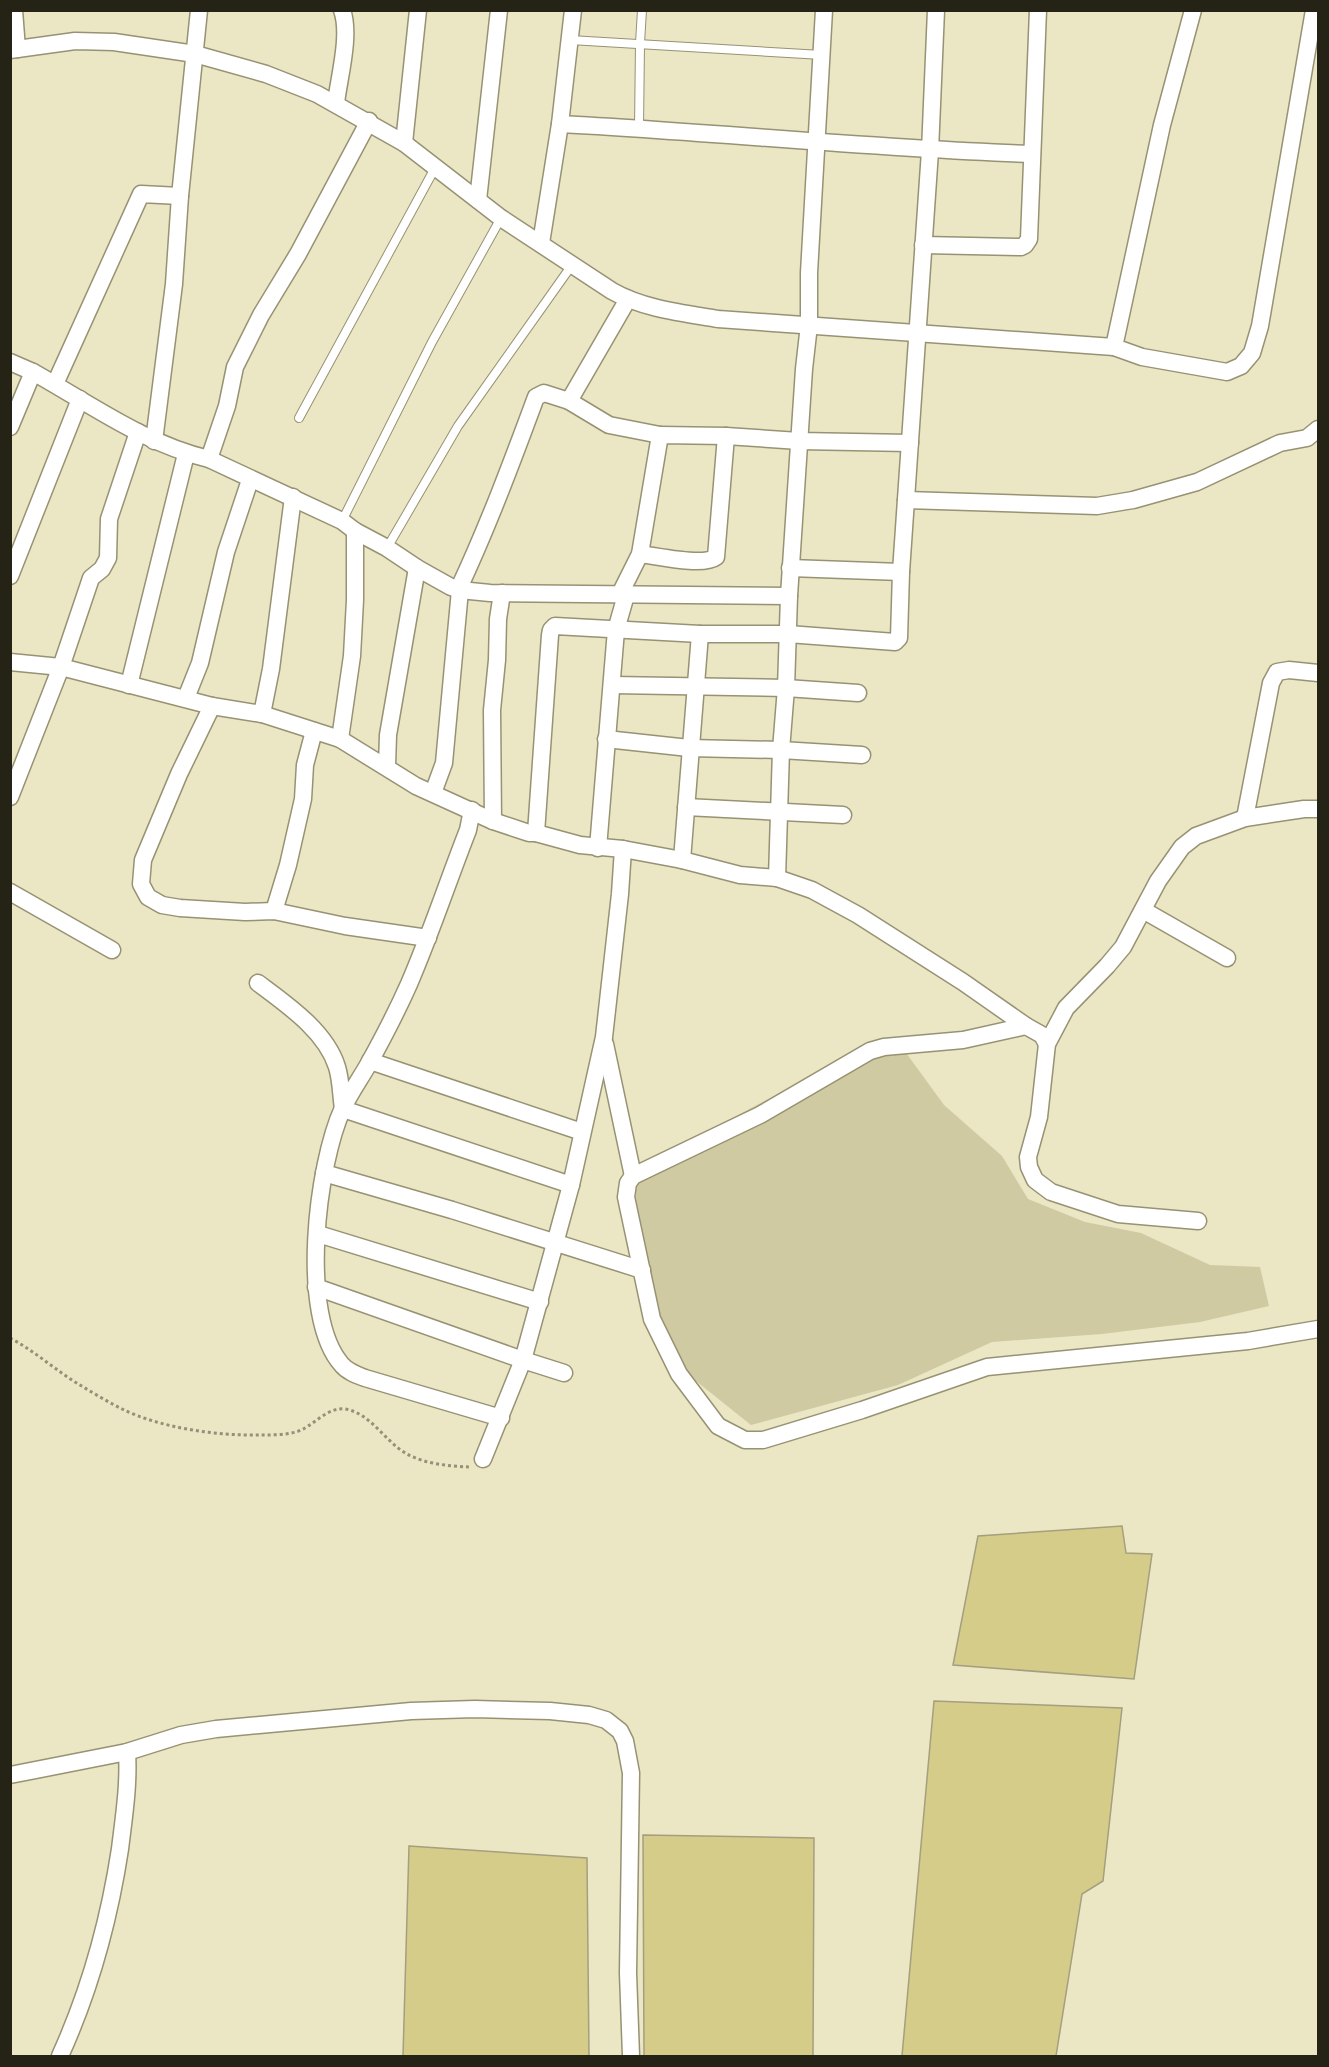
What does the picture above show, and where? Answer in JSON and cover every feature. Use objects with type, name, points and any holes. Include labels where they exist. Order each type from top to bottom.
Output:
[{"type":"street","points":[[14,10],[14,50],[75,42],[114,42],[195,54],[266,74],[336,103],[405,143],[501,218],[628,299],[662,309],[718,319],[1114,347],[1142,357],[1227,372],[1240,366],[1252,353],[1260,326],[1314,10]]},
{"type":"street","points":[[154,441],[174,284],[180,196],[199,10]]},
{"type":"street","points":[[336,103],[346,24],[342,10]]},
{"type":"street","points":[[405,143],[418,10]]},
{"type":"street","points":[[478,200],[499,10]]},
{"type":"street","points":[[541,243],[560,124],[573,10]]},
{"type":"street","points":[[777,878],[790,568],[809,325],[809,273],[824,10]]},
{"type":"street","points":[[536,833],[551,630],[555,626],[700,634],[788,634],[895,642],[900,638],[901,572],[930,151],[936,10]]},
{"type":"street","points":[[923,245],[1025,245],[1029,239],[1038,10]]},
{"type":"street","points":[[1114,347],[1162,125],[1193,10]]},
{"type":"street","points":[[209,459],[228,406],[236,367],[261,315],[298,254],[369,121]]},
{"type":"street","points":[[560,124],[930,151],[1032,154]]},
{"type":"street","points":[[55,384],[141,194],[180,196]]},
{"type":"street","points":[[569,401],[628,299]]},
{"type":"street","points":[[10,362],[55,384],[154,441],[186,454],[209,459],[250,480],[293,497],[387,548],[417,568],[459,589],[502,593],[789,596]]},
{"type":"street","points":[[10,427],[33,372]]},
{"type":"street","points":[[433,793],[444,763],[459,589],[512,462],[536,397],[544,393],[569,401],[609,425],[660,435],[910,443]]},
{"type":"street","points":[[10,576],[80,399]]},
{"type":"street","points":[[906,500],[1097,506],[1132,500],[1197,482],[1280,443],[1307,438],[1318,429]]},
{"type":"street","points":[[10,797],[61,667],[91,578],[102,569],[108,558],[109,519],[138,432]]},
{"type":"street","points":[[598,848],[616,630],[623,594],[640,554],[660,435]]},
{"type":"street","points":[[640,554],[689,560],[712,560],[716,557],[726,436]]},
{"type":"street","points":[[129,685],[186,454]]},
{"type":"street","points":[[186,698],[200,663],[226,552],[250,480]]},
{"type":"street","points":[[262,714],[271,669],[293,497]]},
{"type":"street","points":[[340,739],[352,656],[355,600],[348,526]]},
{"type":"street","points":[[387,766],[388,735],[417,568]]},
{"type":"street","points":[[790,568],[901,572]]},
{"type":"street","points":[[492,821],[492,710],[502,593]]},
{"type":"street","points":[[682,860],[700,634]]},
{"type":"street","points":[[10,662],[61,667],[212,706],[262,714],[340,739],[416,786],[492,821],[529,833],[598,848],[623,849],[682,860],[740,875],[777,878],[812,890],[858,915],[963,982],[1042,1035],[1047,1044]]},
{"type":"street","points":[[1245,818],[1270,683],[1277,672],[1289,670],[1318,674]]},
{"type":"street","points":[[612,685],[786,688],[858,693]]},
{"type":"street","points":[[212,706],[147,847],[143,860],[141,884],[148,897],[162,905],[180,908],[274,911],[357,928],[428,938]]},
{"type":"street","points":[[274,911],[288,865],[303,799],[305,765],[314,731]]},
{"type":"street","points":[[606,739],[690,748],[861,754]]},
{"type":"street","points":[[686,807],[843,815]]},
{"type":"street","points":[[1198,1221],[1118,1215],[1050,1192],[1035,1180],[1029,1167],[1028,1157],[1039,1117],[1047,1044],[1066,1008],[1123,947],[1158,880],[1182,847],[1196,836],[1245,818],[1318,809]]},
{"type":"street","points":[[472,810],[468,830],[428,938],[400,1005],[343,1109],[331,1142],[324,1173],[316,1287],[327,1339],[341,1365],[365,1378],[501,1418]]},
{"type":"street","points":[[483,1459],[523,1360],[571,1185],[604,1037],[623,849]]},
{"type":"street","points":[[10,892],[112,950]]},
{"type":"street","points":[[1143,910],[1227,958]]},
{"type":"street","points":[[258,983],[300,1017],[325,1044],[337,1067],[343,1109]]},
{"type":"street","points":[[1026,1026],[963,1040],[884,1047],[870,1051],[760,1115],[633,1176],[628,1183],[626,1197],[652,1319],[679,1374],[718,1426],[745,1440],[763,1440],[862,1410],[987,1367],[1248,1341],[1318,1329]]},
{"type":"street","points":[[604,1037],[633,1176]]},
{"type":"street","points":[[370,1061],[582,1132]]},
{"type":"street","points":[[343,1109],[571,1185]]},
{"type":"street","points":[[324,1173],[441,1206],[642,1270]]},
{"type":"street","points":[[318,1234],[540,1302]]},
{"type":"street","points":[[316,1287],[564,1373]]},
{"type":"street","points":[[10,1775],[127,1752],[181,1735],[216,1729],[421,1711],[530,1710],[589,1715],[606,1720],[620,1731],[625,1741],[631,1773],[628,1973],[631,2056]]},
{"type":"street","points":[[60,2056],[86,1991],[109,1910],[128,1788],[127,1752]]},
{"type":"lane","points":[[639,128],[642,10]]},
{"type":"lane","points":[[570,40],[822,55]]},
{"type":"lane","points":[[299,418],[435,168]]},
{"type":"lane","points":[[348,526],[432,342],[501,218]]},
{"type":"lane","points":[[387,548],[458,426],[572,265]]},
{"type":"path","points":[[10,1338],[103,1399],[123,1410],[162,1422],[202,1432],[276,1435],[297,1432],[309,1427],[332,1411],[343,1409],[365,1418],[400,1449],[418,1459],[469,1467],[483,1459]]},
{"type":"shaded area","points":[[870,1045],[901,1046],[944,1105],[1002,1156],[1028,1199],[1085,1222],[1141,1233],[1210,1265],[1260,1267],[1269,1306],[1200,1322],[1102,1334],[992,1342],[898,1385],[751,1425],[691,1377],[661,1333],[631,1184],[646,1164]]},
{"type":"building","points":[[1122,1526],[1126,1553],[1152,1554],[1134,1679],[953,1665],[978,1536]]},
{"type":"building","points":[[934,1701],[1122,1708],[1103,1881],[1082,1894],[1056,2056],[902,2056]]},
{"type":"building","points":[[643,1835],[814,1838],[813,2056],[644,2056]]},
{"type":"building","points":[[409,1846],[587,1858],[589,2056],[403,2056]]}]
